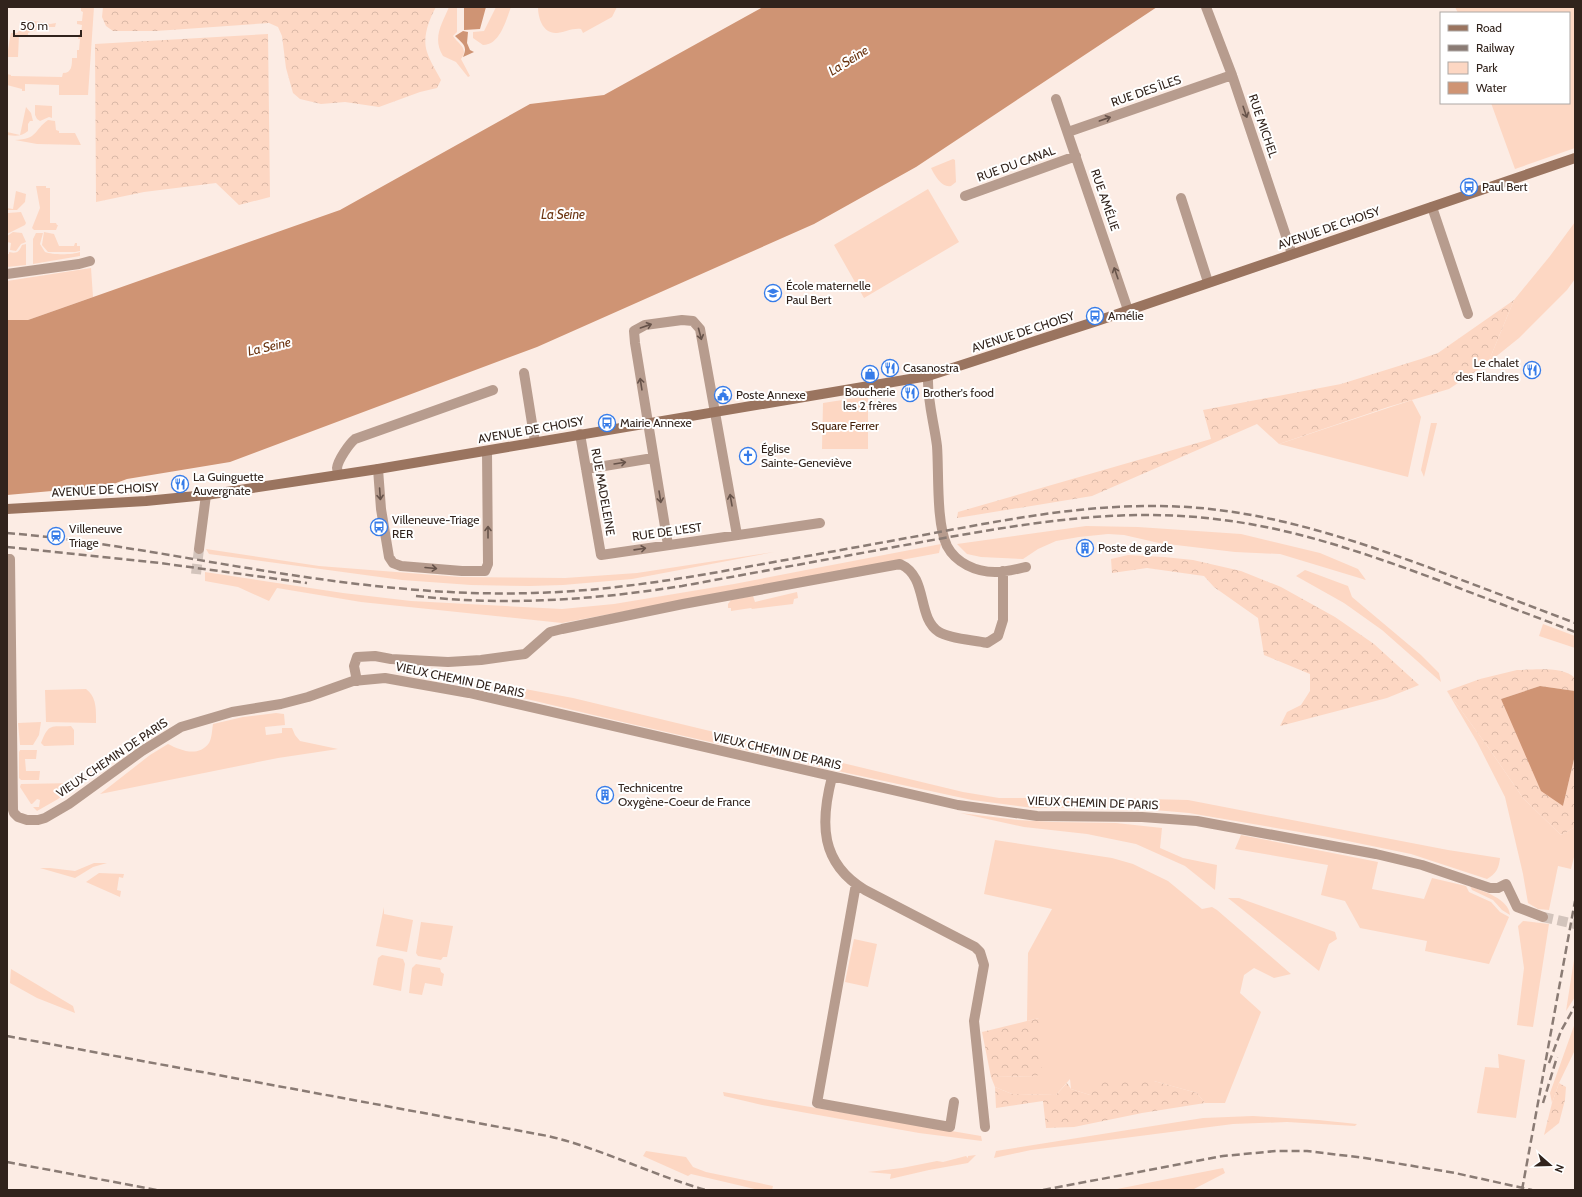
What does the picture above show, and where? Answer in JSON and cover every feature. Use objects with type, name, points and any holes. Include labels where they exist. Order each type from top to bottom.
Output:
[{"type":"main road","name":"AVENUE DE CHOISY","points":[[7,509],[146,501],[206,495],[378,469],[647,422],[928,376],[1128,310],[1575,158]]},
{"type":"street","name":"RUE MICHEL","points":[[1206,7],[1232,75],[1292,254]]},
{"type":"street","name":"RUE DES ÎLES","points":[[1068,132],[1232,75]]},
{"type":"street","name":"RUE AMÉLIE","points":[[1056,99],[1128,310]]},
{"type":"street","name":"RUE DU CANAL","points":[[965,196],[1076,156]]},
{"type":"street","points":[[1181,198],[1208,282]]},
{"type":"street","points":[[1432,207],[1468,314]]},
{"type":"street","points":[[7,274],[79,264],[90,261]]},
{"type":"street","points":[[668,545],[635,343],[634,331],[645,325],[682,320],[693,321],[700,329],[716,411],[737,535]]},
{"type":"street","points":[[524,374],[535,442]]},
{"type":"street","points":[[928,376],[928,387],[937,447],[941,518],[946,544],[953,555],[965,564],[979,570],[1003,571],[1026,567]]},
{"type":"street","points":[[339,474],[337,467],[346,449],[355,439],[493,390]]},
{"type":"street","name":"RUE MADELEINE","points":[[580,434],[601,555]]},
{"type":"street","points":[[378,469],[381,509],[389,557],[393,563],[401,566],[485,571],[488,564],[487,451]]},
{"type":"street","points":[[586,469],[653,458]]},
{"type":"street","points":[[199,549],[206,495]]},
{"type":"street","name":"RUE DE L'EST","points":[[601,555],[820,523]]},
{"type":"street","name":"VIEUX CHEMIN DE PARIS","points":[[7,559],[10,559],[13,810],[18,818],[26,820],[38,820],[45,818],[69,804],[142,751],[181,727],[232,712],[290,702],[357,681],[385,678],[431,686],[935,800],[996,811],[1037,816],[1142,817],[1197,822],[1363,852],[1409,862],[1490,888],[1498,888],[1506,884],[1517,907],[1543,917]]},
{"type":"street","points":[[357,681],[354,666],[357,657],[375,656],[391,660],[448,662],[481,660],[525,654],[550,632],[562,629],[683,604],[900,564],[907,567],[913,573],[929,620],[937,631],[945,635],[987,643],[998,636],[1003,620],[1003,571]]},
{"type":"street","points":[[832,776],[826,806],[826,837],[830,849],[843,872],[856,884],[970,944],[980,952],[984,965],[975,1014],[974,1030],[985,1126]]},
{"type":"street","points":[[856,884],[817,1103],[950,1127],[954,1102]]},
{"type":"green space","points":[[81,7],[94,7],[88,95],[59,95],[59,85],[25,84],[25,91],[22,91],[22,89],[7,85],[7,74],[11,76],[62,77],[63,73],[70,70],[72,66],[72,58],[77,58],[77,50],[79,50],[80,39],[78,39],[79,34],[81,34],[82,25],[77,24],[77,21],[82,21],[83,12],[81,11]]},
{"type":"green space","points":[[103,7],[436,7],[427,29],[425,40],[427,52],[441,80],[437,88],[420,92],[379,107],[345,102],[321,104],[300,99],[293,93],[286,68],[282,36],[278,27],[269,23],[156,31],[113,31],[106,26],[102,17]]},
{"type":"green space","points":[[449,7],[457,7],[457,32],[453,36],[464,49],[461,59],[470,76],[468,77],[456,62],[443,56],[438,43],[439,31]]},
{"type":"green space","points":[[496,7],[511,7],[502,31],[494,41],[483,45],[473,38],[473,32],[484,31]]},
{"type":"green space","points":[[538,7],[617,7],[612,17],[583,33],[581,29],[578,29],[552,33],[542,24]]},
{"type":"green space","points":[[1455,7],[1575,7],[1575,148],[1515,169],[1491,104],[1570,104],[1570,12],[1458,12]]},
{"type":"green space","points":[[29,20],[50,24],[56,23],[55,27],[44,27],[28,33],[28,35],[19,35],[18,57],[7,57],[11,33],[17,33]]},
{"type":"green space","points":[[268,34],[270,197],[239,205],[216,183],[144,192],[96,202],[95,44]]},
{"type":"green space","points":[[35,105],[52,106],[52,118],[49,117],[40,121],[37,119],[35,115]]},
{"type":"green space","points":[[26,107],[31,113],[33,121],[30,121],[28,124],[28,131],[20,135]]},
{"type":"green space","points":[[48,120],[55,121],[56,130],[59,131],[59,133],[75,133],[81,145],[37,144],[15,140],[32,136]]},
{"type":"green space","points":[[7,132],[20,135],[15,136],[7,135]]},
{"type":"green space","points":[[953,159],[955,160],[956,182],[951,186],[948,186],[939,181],[931,168]]},
{"type":"green space","points":[[36,186],[46,186],[46,188],[50,188],[50,223],[56,223],[58,225],[56,230],[34,230],[32,228],[40,208]]},
{"type":"green space","points":[[928,189],[959,242],[864,298],[834,245]]},
{"type":"green space","points":[[16,191],[26,194],[25,202],[17,210],[7,210],[7,208],[13,209]]},
{"type":"green space","points":[[21,212],[26,223],[25,225],[7,234],[8,213]]},
{"type":"green space","points":[[1575,222],[1575,279],[1567,290],[1519,338],[1488,363],[1514,300],[1550,256]]},
{"type":"green space","points":[[13,232],[22,233],[26,242],[21,244],[16,251],[10,250],[11,243],[7,242],[7,236]]},
{"type":"green space","points":[[44,232],[54,234],[59,246],[74,246],[75,243],[77,243],[77,246],[80,246],[80,251],[48,252],[42,245]]},
{"type":"green space","points":[[36,233],[43,233],[40,244],[45,252],[52,254],[73,254],[80,252],[80,256],[33,264],[33,239]]},
{"type":"green space","points":[[26,244],[26,265],[7,267],[7,254],[9,254],[9,252],[17,252],[22,245]]},
{"type":"green space","points":[[91,268],[93,297],[28,320],[7,320],[7,281]]},
{"type":"green space","points":[[1514,300],[1488,363],[1449,389],[1388,407],[1279,444],[1257,424],[1092,496],[957,518],[958,512],[1211,439],[1203,410],[1341,384],[1438,353]]},
{"type":"green space","name":"Square Ferrer","points":[[868,396],[868,449],[822,449],[823,403]]},
{"type":"green space","points":[[1412,400],[1421,417],[1408,477],[1279,444]]},
{"type":"green space","points":[[1431,423],[1437,423],[1424,477],[1421,470]]},
{"type":"green space","points":[[1086,526],[1138,527],[1241,534],[1320,553],[1358,569],[1366,580],[1280,554],[1235,552],[1159,543],[1124,535],[1108,534],[1056,541],[1038,549],[1023,559],[981,557],[967,554],[957,544]]},
{"type":"green space","points":[[941,544],[939,553],[562,623],[361,602],[277,588],[269,601],[238,587],[205,581],[205,572],[343,593],[411,601],[562,609],[614,604],[734,584]]},
{"type":"green space","points":[[206,549],[319,566],[460,577],[565,578],[637,573],[774,552],[632,579],[563,585],[530,586],[471,585],[402,580],[209,554]]},
{"type":"green space","points":[[1128,555],[1193,560],[1241,571],[1281,587],[1335,617],[1374,644],[1419,685],[1387,698],[1280,726],[1287,712],[1301,705],[1310,691],[1310,674],[1264,655],[1258,618],[1214,587],[1204,576],[1147,568],[1112,573],[1111,559]]},
{"type":"green space","points":[[1305,570],[1348,586],[1352,597],[1421,655],[1439,673],[1441,682],[1382,630],[1344,603],[1296,576]]},
{"type":"green space","points":[[797,592],[798,598],[794,599],[793,604],[731,611],[731,608],[728,608],[728,604],[731,600],[753,596],[755,602]]},
{"type":"green space","points":[[1543,624],[1575,636],[1575,648],[1539,636]]},
{"type":"green space","points":[[1517,670],[1556,670],[1570,674],[1575,678],[1575,691],[1540,686],[1501,699],[1563,806],[1575,755],[1575,827],[1561,835],[1523,798],[1447,691],[1480,679]]},
{"type":"green space","points":[[469,685],[525,689],[573,698],[963,792],[999,798],[1188,800],[1448,850],[1500,858],[1500,862],[1495,873],[1487,879],[1411,854],[1323,836],[1189,813],[1131,808],[1033,808],[972,800],[627,723]]},
{"type":"green space","points":[[86,689],[90,692],[94,700],[96,709],[96,723],[46,722],[45,690]]},
{"type":"green space","points":[[1447,691],[1523,798],[1561,835],[1575,827],[1575,853],[1571,869],[1558,866],[1549,910],[1538,909],[1528,903],[1523,874],[1505,797],[1477,742]]},
{"type":"green space","points":[[276,713],[284,714],[285,725],[265,727],[266,735],[282,733],[282,728],[292,728],[300,741],[338,749],[278,758],[100,794],[150,755],[168,744],[183,750],[200,750],[205,748],[209,743],[213,724],[243,717]]},
{"type":"green space","points":[[41,722],[39,735],[33,745],[20,745],[18,723]]},
{"type":"green space","points":[[71,726],[74,730],[74,745],[44,746],[41,743],[46,732],[51,727]]},
{"type":"green space","points":[[20,750],[37,750],[36,759],[25,759],[26,771],[40,771],[39,780],[21,780],[19,778]]},
{"type":"green space","points":[[75,783],[77,785],[58,799],[37,811],[33,807],[39,807],[40,800],[37,799],[31,804],[20,787],[21,784]]},
{"type":"green space","points":[[960,813],[1018,820],[1116,823],[1162,828],[1160,848],[1183,858],[1217,865],[1215,890],[1185,866],[1136,844],[1087,834],[1024,827]]},
{"type":"green space","points":[[1241,835],[1378,862],[1372,889],[1424,899],[1432,878],[1466,886],[1469,892],[1491,902],[1500,912],[1509,917],[1489,964],[1425,951],[1427,941],[1360,928],[1345,901],[1321,895],[1328,865],[1235,849]]},
{"type":"green space","points":[[995,840],[1112,858],[1133,864],[1168,881],[1202,909],[1212,907],[1217,910],[1291,974],[1274,978],[1254,968],[1244,975],[1240,993],[1261,1012],[1225,1103],[1205,1103],[1197,1093],[1154,1081],[1114,1081],[1090,1095],[1071,1089],[1070,1079],[1056,1095],[1012,1094],[995,1087],[991,1077],[1037,1076],[1039,1018],[1027,1021],[1028,953],[1052,909],[984,894]]},
{"type":"green space","points":[[94,863],[107,863],[93,867],[75,878],[40,868],[75,871]]},
{"type":"green space","points":[[99,873],[124,874],[123,878],[119,877],[117,890],[121,891],[120,897],[86,882]]},
{"type":"green space","points":[[1470,886],[1488,893],[1500,900],[1505,904],[1510,915],[1502,910],[1493,900],[1472,890]]},
{"type":"green space","points":[[1228,898],[1239,898],[1335,932],[1337,939],[1329,944],[1319,971]]},
{"type":"green space","points":[[384,907],[384,914],[413,920],[407,952],[376,946]]},
{"type":"green space","points":[[1523,921],[1549,924],[1533,1027],[1517,1025],[1524,968],[1518,926]]},
{"type":"green space","points":[[421,922],[453,926],[447,957],[443,957],[441,960],[418,956],[416,953]]},
{"type":"green space","points":[[854,939],[877,944],[868,987],[845,982]]},
{"type":"green space","points":[[1575,953],[1575,997],[1566,1011]]},
{"type":"green space","points":[[382,955],[403,959],[405,964],[401,991],[373,985],[378,958]]},
{"type":"green space","points":[[416,964],[440,968],[441,972],[444,974],[442,986],[425,983],[422,995],[409,993],[412,968]]},
{"type":"green space","points":[[11,969],[73,1006],[75,1013],[37,998],[10,983]]},
{"type":"green space","points":[[1039,1018],[1042,1069],[1037,1076],[991,1077],[982,1032]]},
{"type":"green space","points":[[1575,1023],[1575,1050],[1559,1083],[1552,1103],[1550,1093]]},
{"type":"green space","points":[[1498,1054],[1525,1060],[1516,1118],[1477,1113],[1485,1067],[1499,1068]]},
{"type":"green space","points":[[1106,1075],[1114,1081],[1154,1081],[1197,1093],[1205,1103],[1142,1113],[1074,1127],[1046,1128],[1043,1101],[996,1108],[995,1087],[1012,1094],[1056,1095],[1067,1083],[1071,1089],[1090,1095]]},
{"type":"green space","points":[[1559,1083],[1566,1087],[1565,1100],[1559,1123],[1544,1135],[1552,1103]]},
{"type":"green space","points":[[723,1092],[981,1136],[982,1141],[919,1133],[762,1105],[724,1096]]},
{"type":"green space","points":[[1253,1116],[1357,1124],[1355,1126],[1287,1122],[1233,1124],[1031,1150],[994,1158],[996,1151],[1203,1118]]},
{"type":"green space","points":[[646,1151],[686,1157],[693,1167],[706,1172],[773,1186],[772,1190],[759,1190],[691,1174],[688,1176],[643,1156]]},
{"type":"green space","points":[[976,1155],[968,1163],[890,1179],[891,1174],[868,1172],[902,1168],[937,1161],[943,1162],[966,1156],[968,1158],[968,1156]]},
{"type":"green space","points":[[1223,1168],[1225,1173],[1192,1190],[1112,1190]]},
{"type":"water","points":[[464,7],[486,7],[480,29],[464,30]]},
{"type":"water","name":"La Seine","points":[[763,7],[1157,7],[916,167],[814,224],[537,347],[230,462],[127,479],[108,486],[7,495],[7,320],[28,320],[340,210],[530,104],[604,95]]},
{"type":"water","points":[[463,31],[468,32],[467,43],[470,50],[474,52],[463,57],[465,50],[464,45],[455,36]]},
{"type":"water","points":[[1540,686],[1575,691],[1575,755],[1563,806],[1541,791],[1501,699]]},
{"type":"tunnel","points":[[196,574],[199,549]]},
{"type":"tunnel","points":[[1543,917],[1575,924]]},
{"type":"railway","points":[[7,533],[102,544],[251,569],[392,588],[486,593],[533,593],[591,590],[677,579],[1030,516],[1098,508],[1166,506],[1229,511],[1258,516],[1286,522],[1342,538],[1425,566],[1575,623]]},
{"type":"railway","points":[[416,596],[483,601],[516,601],[616,595],[682,586],[927,541],[1035,523],[1107,516],[1179,516],[1245,523],[1275,529],[1332,544],[1418,573],[1575,632]]},
{"type":"railway","points":[[7,547],[160,563],[307,583]]},
{"type":"railway","points":[[1522,1190],[1575,901]]},
{"type":"railway","points":[[1549,1063],[1561,1031],[1575,1006]]},
{"type":"railway","points":[[7,1036],[548,1136],[568,1141],[706,1190]]},
{"type":"railway","points":[[1543,1103],[1557,1057]]},
{"type":"railway","points":[[1043,1190],[1223,1156],[1276,1151],[1307,1151],[1365,1158],[1455,1173],[1532,1190]]},
{"type":"railway","points":[[7,1162],[157,1190]]},
{"type":"place","name":"Paul Bert","points":[[1469,187]]},
{"type":"place","name":"École maternelle Paul Bert","points":[[773,293]]},
{"type":"place","name":"Amélie","points":[[1095,316]]},
{"type":"place","name":"Casanostra","points":[[890,368]]},
{"type":"place","name":"Le chalet des Flandres","points":[[1532,370]]},
{"type":"place","name":"Boucherie les 2 frères","points":[[870,374]]},
{"type":"place","name":"Brother's food","points":[[910,393]]},
{"type":"place","name":"Poste Annexe","points":[[723,395]]},
{"type":"place","name":"Mairie Annexe","points":[[607,423]]},
{"type":"place","name":"Église Sainte-Geneviève","points":[[748,456]]},
{"type":"place","name":"La Guinguette Auvergnate","points":[[180,484]]},
{"type":"place","name":"Villeneuve-Triage RER","points":[[379,527]]},
{"type":"place","name":"Villeneuve Triage","points":[[56,536]]},
{"type":"place","name":"Poste de garde","points":[[1085,548]]},
{"type":"place","name":"Technicentre Oxygène-Coeur de France","points":[[605,795]]}]
